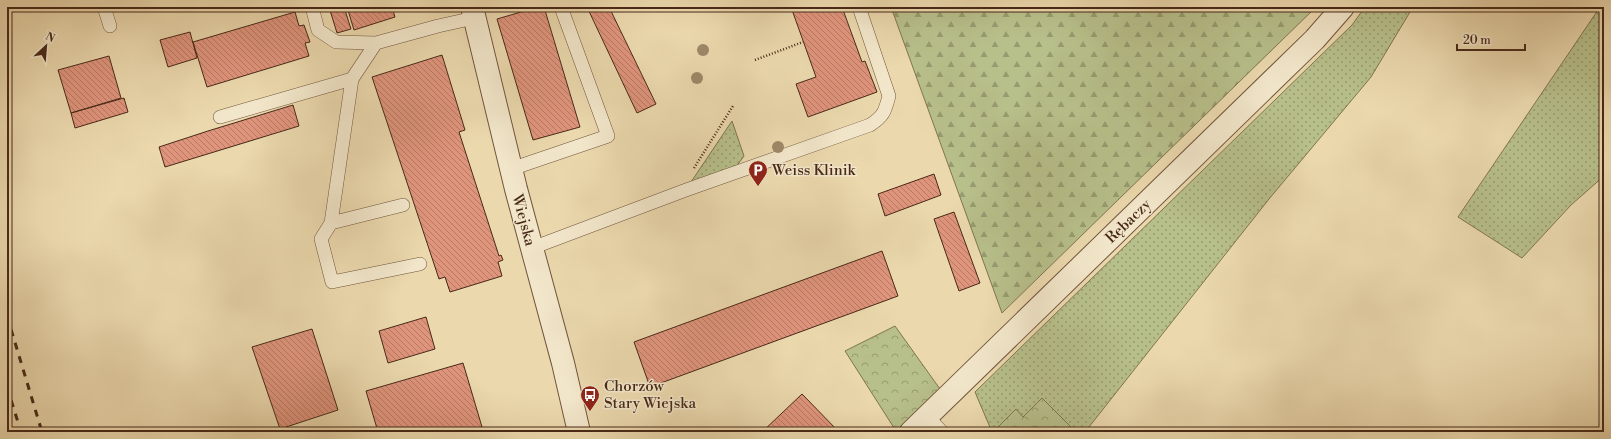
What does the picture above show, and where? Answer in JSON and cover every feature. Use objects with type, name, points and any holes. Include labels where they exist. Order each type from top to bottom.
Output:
[{"type":"street","name":"Rębaczy","points":[[911,432],[1315,39],[1343,7]]},
{"type":"street","name":"Wiejska","points":[[473,13],[511,169],[563,363],[579,432]]},
{"type":"lane","points":[[104,7],[110,26]]},
{"type":"lane","points":[[312,7],[318,30],[336,42],[376,43],[438,26],[473,13]]},
{"type":"lane","points":[[511,169],[608,136],[561,7]]},
{"type":"lane","points":[[532,248],[686,190],[870,125],[881,118],[889,96],[859,7]]},
{"type":"lane","points":[[376,43],[352,79],[331,223],[321,239],[332,282],[420,264]]},
{"type":"lane","points":[[220,117],[352,79]]},
{"type":"lane","points":[[331,223],[404,205]]},
{"type":"lane","points":[[927,416],[942,432]]},
{"type":"path","points":[[756,60],[803,42]]},
{"type":"path","points":[[686,190],[683,185],[733,106]]},
{"type":"green space","points":[[891,7],[1316,7],[1002,313]]},
{"type":"green space","points":[[1365,7],[1413,7],[1371,77],[1269,199],[1085,432],[992,432],[975,392],[1352,25]]},
{"type":"green space","points":[[1600,7],[1604,7],[1604,176],[1571,205],[1522,258],[1458,217]]},
{"type":"green space","points":[[732,121],[744,156],[736,167],[691,182]]},
{"type":"green space","points":[[895,326],[940,389],[896,431],[845,351]]},
{"type":"green space","points":[[1042,398],[1074,430],[1073,432],[993,432],[1016,409],[1023,417]]},
{"type":"building","points":[[329,7],[344,7],[351,29],[337,33]]},
{"type":"building","points":[[347,7],[392,7],[395,17],[354,30]]},
{"type":"building","points":[[538,7],[544,7],[580,127],[533,140],[497,19]]},
{"type":"building","points":[[587,7],[609,7],[656,104],[637,113]]},
{"type":"building","points":[[791,7],[842,7],[862,62],[865,61],[877,92],[808,117],[796,84],[816,77]]},
{"type":"building","points":[[295,12],[299,26],[304,25],[310,42],[305,43],[309,56],[207,87],[193,42]]},
{"type":"building","points":[[190,32],[197,58],[168,67],[160,40]]},
{"type":"building","points":[[442,55],[465,130],[459,132],[499,256],[501,255],[503,260],[498,262],[502,276],[450,292],[445,277],[439,279],[372,77]]},
{"type":"building","points":[[109,56],[121,98],[71,113],[58,70]]},
{"type":"building","points":[[124,98],[128,112],[75,128],[71,113]]},
{"type":"building","points":[[293,105],[299,126],[165,167],[159,147]]},
{"type":"building","points":[[934,174],[941,195],[885,216],[878,194]]},
{"type":"building","points":[[954,212],[980,283],[959,291],[934,219]]},
{"type":"building","points":[[882,251],[898,296],[650,387],[634,342]]},
{"type":"building","points":[[426,317],[435,349],[388,363],[379,331]]},
{"type":"building","points":[[312,329],[338,410],[280,429],[252,347]]},
{"type":"building","points":[[463,363],[482,427],[463,432],[378,432],[366,391]]},
{"type":"building","points":[[802,394],[839,432],[762,432]]},
{"type":"railway","points":[[7,316],[42,432]]},
{"type":"railway","points":[[7,387],[21,432]]},
{"type":"railway","points":[[7,416],[14,432]]},
{"type":"place","name":"Weiss Klinik","points":[[758,187]]},
{"type":"place","name":"Chorzów Stary Wiejska","points":[[590,412]]}]
